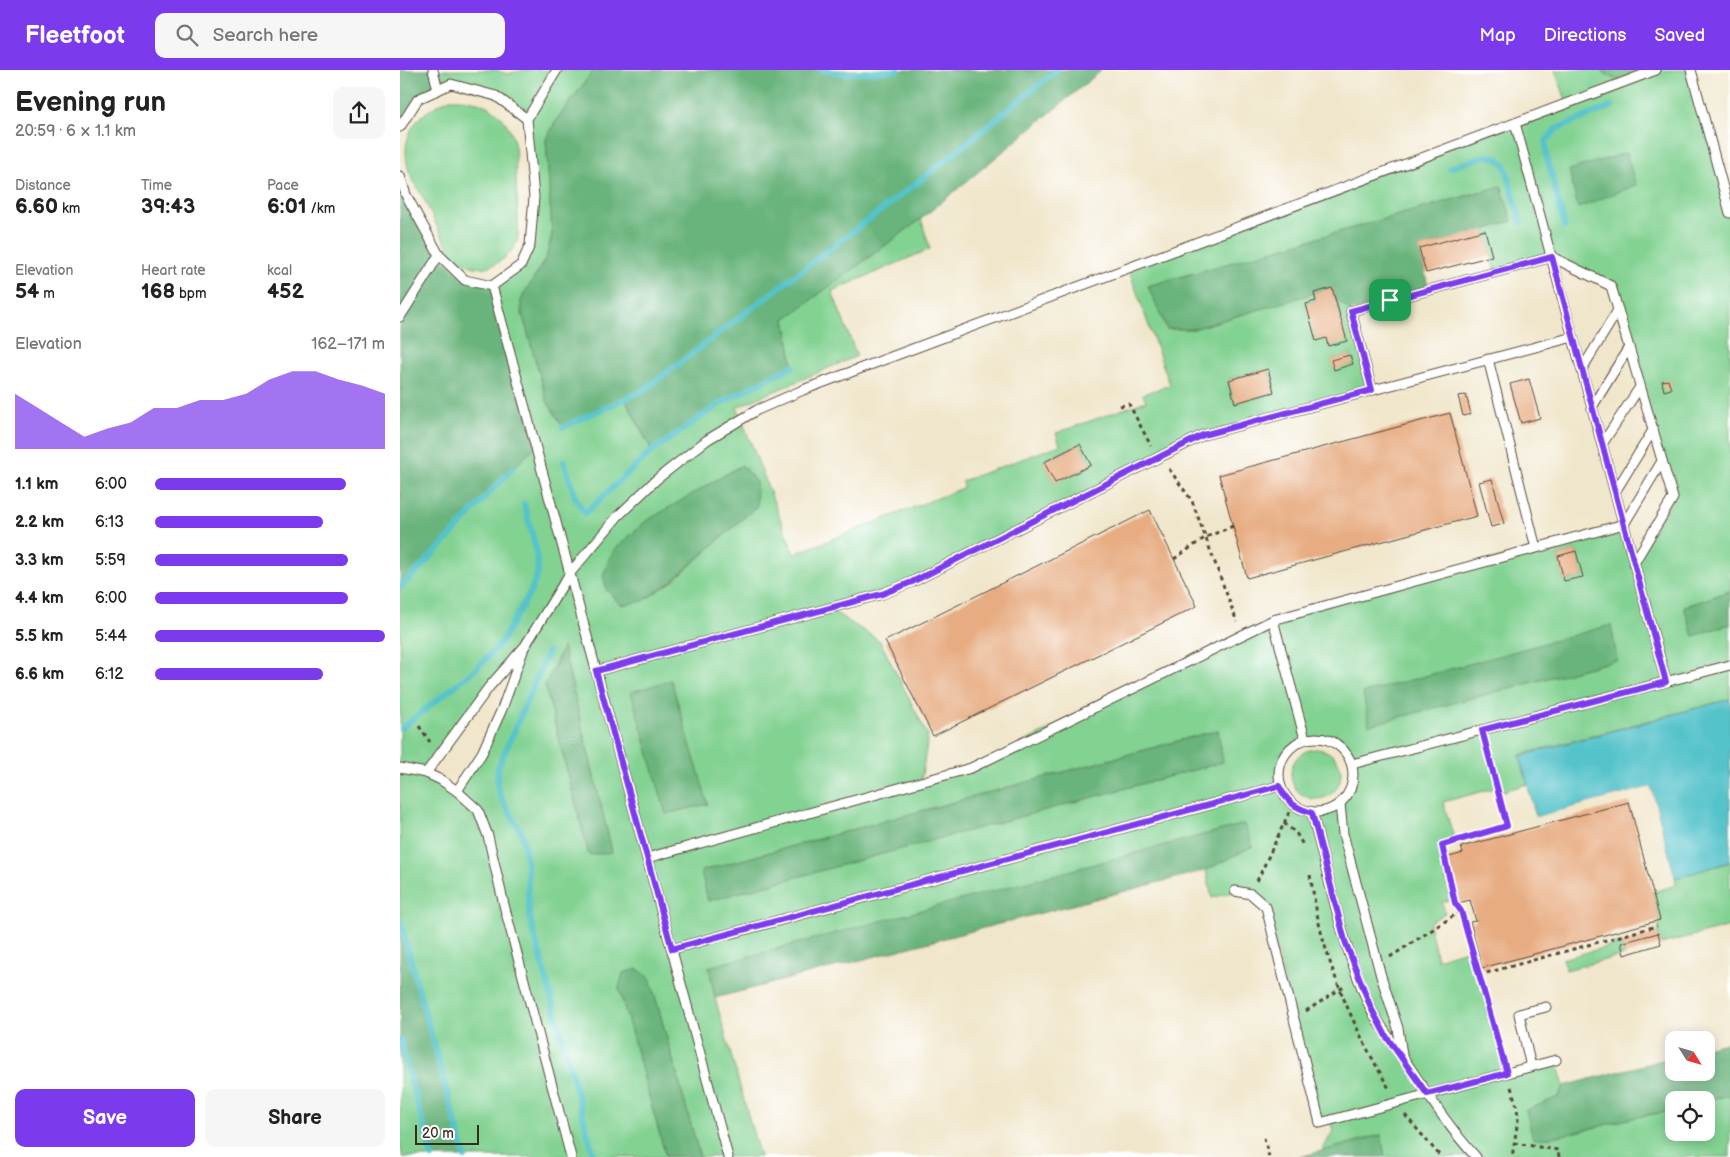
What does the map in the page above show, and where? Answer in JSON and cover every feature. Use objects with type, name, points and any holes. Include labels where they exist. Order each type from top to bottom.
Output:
[{"type":"lane","points":[[432,70],[438,90]]},
{"type":"lane","points":[[400,176],[406,195],[439,256],[466,280],[492,286],[520,265],[530,245],[534,196],[527,119],[557,70]]},
{"type":"lane","points":[[426,773],[489,688],[525,646],[570,574],[618,516],[657,480],[707,440],[757,410],[820,384],[1656,70]]},
{"type":"lane","points":[[1691,70],[1730,213]]},
{"type":"lane","points":[[400,127],[418,99],[451,84],[496,96],[527,119]]},
{"type":"lane","points":[[1515,123],[1666,682]]},
{"type":"lane","points":[[400,317],[439,256]]},
{"type":"lane","points":[[1372,390],[1351,311],[1552,257],[1611,286],[1674,498],[1634,563]]},
{"type":"lane","points":[[492,286],[728,1157]]},
{"type":"lane","points":[[1582,369],[1618,310]]},
{"type":"lane","points":[[596,671],[882,594],[912,582],[1203,435],[1573,337]]},
{"type":"lane","points":[[1592,407],[1629,347]]},
{"type":"lane","points":[[1488,359],[1536,548]]},
{"type":"lane","points":[[1602,444],[1640,387]]},
{"type":"lane","points":[[1615,492],[1653,430]]},
{"type":"lane","points":[[647,858],[971,768],[1273,620],[1624,524],[1662,460]]},
{"type":"lane","points":[[1273,620],[1304,738]]},
{"type":"lane","points":[[457,791],[482,753],[502,709],[525,646]]},
{"type":"lane","points":[[1352,764],[1730,665]]},
{"type":"lane","points":[[1319,737],[1334,742],[1345,751],[1352,764],[1354,779],[1349,793],[1340,804],[1326,811],[1312,813],[1298,808],[1286,799],[1279,786],[1278,771],[1282,757],[1292,746],[1304,738],[1319,737]]},
{"type":"lane","points":[[400,768],[426,773],[441,780],[457,791],[478,810],[488,836],[504,905],[571,1157]]},
{"type":"lane","points":[[672,949],[1279,786]]},
{"type":"lane","points":[[1340,804],[1343,834],[1381,976],[1398,1028],[1403,1057]]},
{"type":"lane","points":[[1312,813],[1350,955],[1371,1008],[1386,1036],[1464,1144],[1476,1157]]},
{"type":"lane","points":[[1235,891],[1251,894],[1266,907],[1320,1123],[1556,1060]]},
{"type":"lane","points":[[1531,1067],[1519,1014],[1546,1007]]},
{"type":"path","points":[[1120,406],[1129,404],[1149,444],[1192,501],[1241,635]]},
{"type":"path","points":[[1174,559],[1206,537],[1233,526]]},
{"type":"path","points":[[1482,730],[1507,826],[1442,845],[1455,903],[1461,911],[1517,1107],[1518,1120],[1512,1157]]},
{"type":"path","points":[[1251,894],[1292,804]]},
{"type":"path","points":[[1480,975],[1656,926]]},
{"type":"path","points":[[1264,1138],[1269,1157]]},
{"type":"path","points":[[1514,1143],[1558,1150],[1559,1157]]},
{"type":"green space","points":[[400,70],[433,70],[438,90],[418,99],[400,127]]},
{"type":"green space","points":[[433,70],[496,70],[507,74],[523,70],[594,70],[558,118],[546,139],[552,234],[547,255],[521,302],[522,313],[547,401],[563,427],[625,399],[652,451],[721,403],[793,366],[785,319],[921,219],[930,249],[832,291],[857,356],[737,407],[794,554],[963,488],[962,481],[1060,445],[1056,433],[1146,401],[1143,394],[1170,385],[1127,269],[1567,103],[1555,70],[1599,70],[1622,83],[1656,70],[1691,70],[1730,213],[1730,591],[1685,606],[1693,636],[1730,624],[1730,699],[1520,755],[1528,784],[1503,791],[1502,786],[1443,802],[1454,838],[1438,843],[1451,900],[1442,902],[1445,913],[1429,923],[1437,959],[1472,948],[1507,1073],[1556,1060],[1564,1086],[1533,1138],[1569,1133],[1665,1112],[1665,1141],[1715,1141],[1715,1099],[1730,1095],[1730,1157],[1385,1157],[1381,1135],[1322,1151],[1333,1131],[1330,1120],[1320,1123],[1266,907],[1252,896],[1241,892],[1212,898],[1206,870],[1253,846],[709,967],[715,998],[760,1157],[700,1157],[650,978],[619,988],[666,1157],[465,1157],[400,922],[400,587],[421,568],[487,495],[536,446],[492,286],[518,268],[528,252],[532,235],[533,195],[527,119],[496,96],[451,84],[438,90]],"holes":[[[1501,186],[1511,221],[1485,230],[1496,272],[1552,257],[1611,286],[1673,498],[1634,562],[1624,524],[1273,620],[971,768],[921,782],[928,736],[880,641],[829,609],[912,582],[1203,435],[1372,390],[1351,311],[1336,299],[1346,340],[1328,346],[1326,338],[1306,304],[1316,301],[1314,293],[1193,329],[1167,329],[1148,286]],[[1350,355],[1353,364],[1334,369],[1331,360]],[[1268,369],[1274,392],[1235,403],[1229,379]],[[1080,444],[1091,465],[1055,483],[1044,461]],[[757,506],[672,582],[643,601]],[[1576,551],[1583,577],[1564,581],[1558,556]],[[1611,626],[1617,660],[1369,725]],[[524,647],[482,753],[457,790],[426,773]],[[563,648],[612,851],[589,855],[545,686]],[[1218,730],[1222,762],[708,901],[701,871]],[[1319,737],[1331,740],[1346,752],[1352,763],[1353,776],[1350,789],[1343,800],[1332,808],[1319,812],[1304,810],[1291,803],[1282,791],[1278,776],[1281,760],[1290,747],[1304,739]]]},
{"type":"green space","points":[[594,70],[822,70],[846,74],[898,70],[1102,70],[921,219],[785,319],[793,366],[721,403],[652,451],[625,399],[563,427],[547,401],[522,313],[521,302],[523,295],[547,255],[552,234],[546,139],[558,118]]},
{"type":"green space","points":[[822,70],[898,70],[846,74]]},
{"type":"green space","points":[[1599,70],[1656,70],[1622,83]]},
{"type":"green space","points":[[450,99],[472,101],[491,108],[505,122],[514,142],[518,239],[515,246],[505,257],[499,262],[485,267],[471,266],[451,253],[408,168],[406,151],[407,140],[411,131],[416,123],[431,109]]},
{"type":"green space","points":[[1626,153],[1636,185],[1578,208],[1569,170]]},
{"type":"green space","points":[[400,176],[439,255],[465,280],[492,286],[536,446],[487,495],[421,568],[400,587]]},
{"type":"green space","points":[[1501,186],[1512,221],[1419,248],[1429,290],[1351,311],[1336,299],[1332,288],[1193,329],[1167,329],[1148,286]]},
{"type":"green space","points":[[742,465],[756,482],[757,506],[672,581],[643,601],[622,605],[607,591],[603,575],[614,550],[646,521]]},
{"type":"green space","points":[[1730,591],[1730,624],[1693,636],[1684,607]]},
{"type":"green space","points":[[1611,625],[1617,660],[1369,725],[1363,693]]},
{"type":"green space","points":[[563,647],[612,852],[589,855],[545,685]]},
{"type":"green space","points":[[671,680],[708,804],[666,814],[631,692]]},
{"type":"green space","points":[[1218,730],[1223,762],[708,901],[701,871]]},
{"type":"green space","points":[[1311,749],[1321,749],[1334,756],[1341,769],[1341,779],[1334,792],[1321,799],[1311,799],[1302,795],[1295,788],[1291,779],[1291,769],[1295,760],[1302,753]]},
{"type":"green space","points":[[1244,824],[1253,846],[1206,870],[715,998],[709,967]]},
{"type":"green space","points":[[1730,862],[1730,926],[1661,944],[1658,933],[1660,920],[1653,892],[1676,885],[1675,878]]},
{"type":"green space","points":[[400,922],[465,1157],[432,1157],[400,1040]]},
{"type":"green space","points":[[1621,943],[1624,955],[1566,970],[1562,959]]},
{"type":"green space","points":[[638,969],[650,978],[700,1157],[666,1157],[619,988],[623,973]]},
{"type":"green space","points":[[400,1040],[432,1157],[403,1157],[400,1146]]},
{"type":"green space","points":[[1730,1042],[1730,1095],[1715,1099],[1715,1091],[1665,1091],[1665,1112],[1569,1134],[1533,1139],[1526,1110],[1558,1097],[1564,1086],[1665,1059],[1665,1081],[1715,1081],[1715,1046]]},
{"type":"green space","points":[[1381,1135],[1385,1157],[1299,1157]]},
{"type":"water","points":[[1730,699],[1730,862],[1675,878],[1651,787],[1536,817],[1520,756]]},
{"type":"pier","points":[[1651,787],[1675,880],[1672,878],[1649,790],[1536,819],[1536,817]]},
{"type":"building","points":[[1485,230],[1492,256],[1426,273],[1419,248]]},
{"type":"building","points":[[1332,288],[1347,341],[1328,346],[1326,338],[1316,341],[1306,304],[1316,301],[1314,293]]},
{"type":"building","points":[[1350,355],[1353,364],[1334,370],[1331,360]]},
{"type":"building","points":[[1268,369],[1274,392],[1235,403],[1229,380]]},
{"type":"building","points":[[1529,379],[1540,418],[1521,423],[1510,384]]},
{"type":"building","points":[[1668,380],[1671,389],[1664,391],[1662,381]]},
{"type":"building","points":[[1466,395],[1471,414],[1463,416],[1458,396]]},
{"type":"building","points":[[1450,413],[1477,516],[1247,578],[1219,475]]},
{"type":"building","points":[[1080,444],[1091,465],[1055,483],[1044,462]]},
{"type":"building","points":[[1492,479],[1504,524],[1491,527],[1479,482]]},
{"type":"building","points":[[1150,510],[1197,606],[933,736],[885,641]]},
{"type":"building","points":[[1576,551],[1583,577],[1564,581],[1558,556]]},
{"type":"building","points":[[1629,802],[1660,920],[1482,968],[1470,922],[1476,921],[1470,900],[1458,903],[1446,858],[1463,853],[1461,847]]},
{"type":"building","points":[[1658,933],[1661,944],[1624,955],[1621,943]]},
{"type":"waterway","points":[[822,70],[846,74],[898,70]]},
{"type":"waterway","points":[[563,427],[644,390],[926,176],[1057,70]]},
{"type":"waterway","points":[[1565,227],[1546,154],[1546,141],[1556,129],[1612,106]]},
{"type":"waterway","points":[[1450,168],[1485,156],[1497,158],[1505,165],[1521,223]]},
{"type":"waterway","points":[[564,461],[576,499],[585,513],[652,451],[721,403],[793,366]]},
{"type":"waterway","points":[[400,587],[429,559],[512,469]]},
{"type":"waterway","points":[[402,728],[476,669],[500,644],[531,591],[538,572],[536,549],[524,504]]},
{"type":"waterway","points":[[548,652],[498,768],[497,785],[501,798],[522,834],[527,862],[529,914],[594,1157]]},
{"type":"waterway","points":[[400,922],[465,1157]]},
{"type":"waterway","points":[[400,1040],[432,1157]]},
{"type":"route","points":[[1552,257],[1666,682],[1482,730],[1507,826],[1442,845],[1455,903],[1461,911],[1507,1073],[1427,1094],[1403,1057],[1386,1036],[1371,1008],[1345,941],[1312,813],[1292,804],[1286,799],[1279,786],[672,949],[596,671],[882,594],[912,582],[1203,435],[1372,390],[1351,311],[1390,300],[1552,257]]}]
